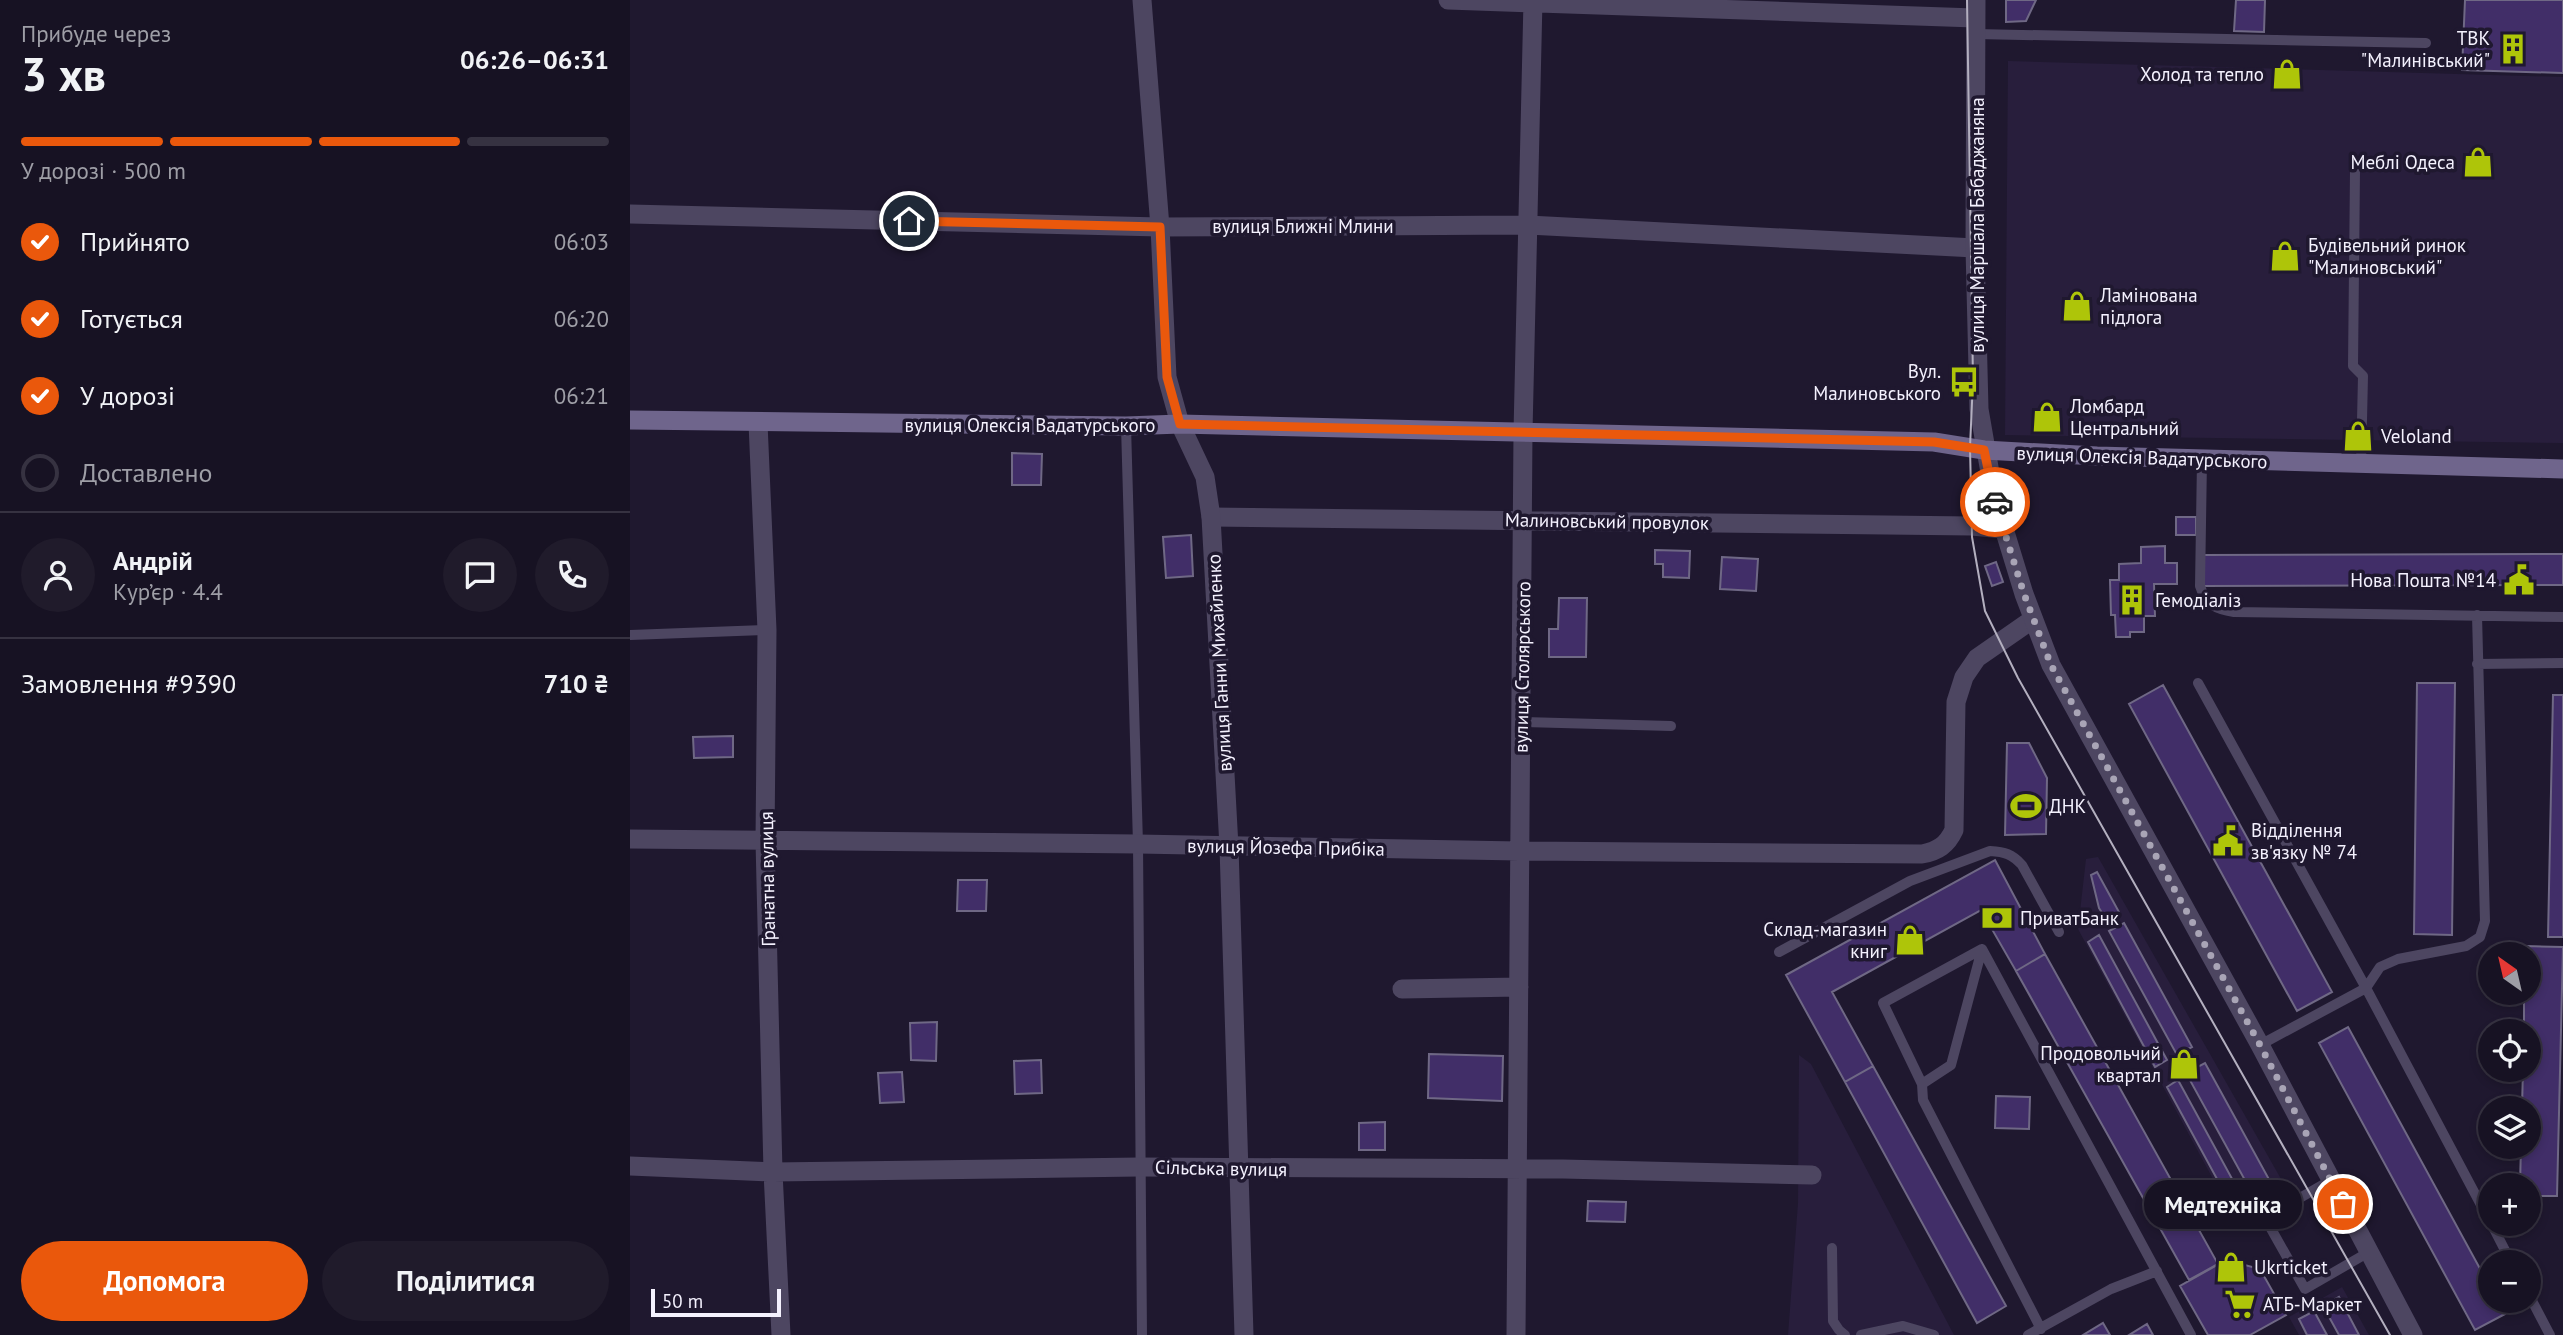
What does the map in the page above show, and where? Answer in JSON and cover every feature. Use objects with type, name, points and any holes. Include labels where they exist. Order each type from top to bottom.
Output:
[{"type":"main road","name":"вулиця Олексія Вадатурського","points":[[630,420],[1126,426],[1180,424],[1934,442],[1984,450],[2202,460],[2563,469]]},
{"type":"street","name":"вулиця Ганни Михайленко","points":[[1142,0],[1160,227],[1167,377],[1180,424],[1205,477],[1211,517],[1229,847],[1244,1335]]},
{"type":"street","points":[[1448,0],[1976,17]]},
{"type":"street","name":"вулиця Столярського","points":[[1516,1335],[1522,432],[1533,1]]},
{"type":"street","name":"вулиця Маршала Бабаджаняна","points":[[1976,17],[1975,248],[1979,410],[1984,450],[2003,529],[2051,665],[2260,1045],[2413,1335]]},
{"type":"street","name":"вулиця Ближні Млини","points":[[630,214],[1160,227],[1528,225],[1975,248]]},
{"type":"street","name":"Гранатна вулиця","points":[[758,423],[767,630],[765,841],[773,1172],[781,1335]]},
{"type":"street","name":"Малиновський провулок","points":[[1211,517],[1972,526],[2003,529]]},
{"type":"street","points":[[1944,852],[1954,830],[1956,702],[1964,677],[1977,658],[2033,619]]},
{"type":"street","name":"вулиця Йозефа Прибіка","points":[[630,839],[1519,851],[1944,852]]},
{"type":"street","points":[[1402,989],[1519,988]]},
{"type":"street","name":"Сільська вулиця","points":[[630,1166],[773,1172],[1139,1167],[1518,1169],[1812,1175]]},
{"type":"lane","points":[[1976,17],[2426,43]]},
{"type":"lane","points":[[2355,171],[2353,366],[2364,376],[2361,464]]},
{"type":"lane","points":[[1126,426],[1138,844],[1142,1335]]},
{"type":"lane","points":[[2202,460],[2200,586],[2204,598],[2211,605],[2234,612],[2563,617]]},
{"type":"lane","points":[[2260,1045],[2366,988],[2380,967],[2399,959],[2466,946],[2480,937],[2485,921],[2477,615]]},
{"type":"lane","points":[[630,635],[767,630]]},
{"type":"lane","points":[[2477,664],[2563,663]]},
{"type":"lane","points":[[2198,683],[2478,1199]]},
{"type":"lane","points":[[1521,722],[1671,726]]},
{"type":"lane","points":[[1779,952],[1910,881],[1944,852],[2004,852],[2014,857],[2022,865],[2059,932]]},
{"type":"lane","points":[[1922,1084],[1951,1065],[1982,949]]},
{"type":"lane","points":[[1982,949],[1883,1003],[1922,1084],[1923,1100],[2041,1329]]},
{"type":"lane","points":[[1982,949],[2191,1335]]},
{"type":"lane","points":[[2331,1180],[2265,1219],[2305,1289],[2369,1252]]},
{"type":"lane","points":[[1832,1248],[1833,1321],[1845,1335]]},
{"type":"lane","points":[[2028,1335],[2111,1289],[2157,1271]]},
{"type":"lane","points":[[2538,1313],[2550,1335]]},
{"type":"lane","points":[[1861,1335],[1903,1326],[1934,1335]]},
{"type":"shaded area","name":"Будівельний ринок \"Малиновський\"","points":[[2008,61],[2563,77],[2563,443],[2005,435]]},
{"type":"shaded area","name":"Продовольчий квартал","points":[[2098,857],[2293,1200],[2240,1229],[2078,929],[2086,859]]},
{"type":"shaded area","points":[[1799,1055],[1811,1064],[1954,1335],[1788,1335],[1798,1203]]},
{"type":"shaded area","points":[[2342,1287],[2369,1335],[2299,1335],[2289,1317]]},
{"type":"building","points":[[2006,0],[2036,0],[2026,21],[2006,22]]},
{"type":"building","points":[[2236,0],[2265,0],[2264,32],[2234,31]]},
{"type":"building","name":"ТВК \"Малинівський\"","points":[[2465,0],[2563,0],[2563,73],[2462,70]]},
{"type":"building","points":[[1012,453],[1042,454],[1041,485],[1012,485]]},
{"type":"building","points":[[2176,517],[2196,517],[2196,535],[2176,535]]},
{"type":"building","points":[[1191,535],[1193,576],[1166,578],[1163,537]]},
{"type":"building","name":"Гемодіаліз","points":[[2165,546],[2165,563],[2177,563],[2177,584],[2154,584],[2155,616],[2144,616],[2144,632],[2130,632],[2130,637],[2116,637],[2115,615],[2111,615],[2110,580],[2119,580],[2119,564],[2141,563],[2141,547]]},
{"type":"building","points":[[1655,550],[1690,551],[1689,578],[1663,577],[1663,564],[1655,564]]},
{"type":"building","points":[[2563,554],[2563,585],[2204,586],[2204,555]]},
{"type":"building","points":[[1722,557],[1758,559],[1756,591],[1720,589]]},
{"type":"building","points":[[1996,562],[2003,582],[1992,586],[1985,566]]},
{"type":"building","points":[[1559,598],[1587,598],[1586,657],[1549,657],[1549,629],[1558,629]]},
{"type":"building","points":[[2417,683],[2455,683],[2452,935],[2414,934]]},
{"type":"building","points":[[2163,685],[2332,992],[2297,1011],[2129,704]]},
{"type":"building","points":[[2553,695],[2563,695],[2563,937],[2548,937]]},
{"type":"building","points":[[733,736],[733,757],[694,758],[693,737]]},
{"type":"building","name":"ДНК","points":[[2007,743],[2029,743],[2047,778],[2046,834],[2005,835]]},
{"type":"building","points":[[1995,860],[2045,954],[2016,971],[1981,910],[1832,992],[1873,1066],[1845,1082],[1786,975]]},
{"type":"building","points":[[2097,872],[2119,912],[2106,919],[2099,908],[2091,875]]},
{"type":"building","points":[[958,880],[987,880],[986,911],[957,911]]},
{"type":"building","points":[[2124,923],[2192,1047],[2177,1055],[2109,931]]},
{"type":"building","points":[[2099,935],[2167,1060],[2155,1067],[2088,942]]},
{"type":"building","points":[[2541,946],[2563,947],[2557,1196],[2541,1196],[2541,1173],[2520,1173],[2521,1159],[2541,1159],[2541,1096],[2522,1096],[2523,1082],[2541,1082],[2541,1019],[2524,1019],[2524,1005],[2541,1005]]},
{"type":"building","points":[[2045,954],[2218,1264],[2189,1280],[2016,971]]},
{"type":"building","points":[[937,1022],[936,1061],[911,1060],[910,1023]]},
{"type":"building","points":[[2348,1027],[2478,1265],[2478,1313],[2505,1314],[2475,1330],[2319,1043]]},
{"type":"building","points":[[1429,1054],[1503,1056],[1502,1101],[1428,1098]]},
{"type":"building","points":[[1041,1060],[1042,1093],[1015,1094],[1014,1061]]},
{"type":"building","points":[[2205,1063],[2282,1203],[2263,1213],[2186,1073]]},
{"type":"building","points":[[1873,1066],[2006,1306],[1977,1323],[1845,1082]]},
{"type":"building","points":[[902,1072],[904,1102],[880,1103],[878,1073]]},
{"type":"building","points":[[2178,1080],[2254,1219],[2242,1225],[2167,1087]]},
{"type":"building","points":[[1996,1096],[2030,1097],[2029,1129],[1995,1128]]},
{"type":"building","points":[[1385,1122],[1385,1150],[1359,1150],[1359,1123]]},
{"type":"building","points":[[1588,1201],[1626,1202],[1625,1222],[1587,1221]]},
{"type":"building","points":[[2226,1260],[2260,1269],[2286,1315],[2250,1335],[2208,1335],[2180,1286]]},
{"type":"building","points":[[2339,1297],[2359,1335],[2339,1335],[2323,1306]]},
{"type":"building","points":[[2314,1311],[2327,1335],[2307,1335],[2299,1319]]},
{"type":"building","points":[[2103,1323],[2110,1335],[2083,1335]]},
{"type":"building","points":[[2147,1324],[2153,1335],[2129,1335]]},
{"type":"tram line","points":[[1967,0],[1973,380],[1970,447],[1972,537],[1985,611],[2018,678],[2390,1335]]},
{"type":"way so far","points":[[1995,502],[2024,594],[2051,665],[2260,1045],[2343,1204]]},
{"type":"place","name":"ТВК \"Малинівський\"","points":[[2513,49]]},
{"type":"place","name":"Холод та тепло","points":[[2287,74]]},
{"type":"place","name":"Меблі Одеса","points":[[2478,162]]},
{"type":"place","name":"Будівельний ринок \"Малиновський\"","points":[[2285,256]]},
{"type":"place","name":"Ламінована підлога","points":[[2077,306]]},
{"type":"place","name":"Вул. Малиновського","points":[[1964,382]]},
{"type":"place","name":"Ломбард Центральний","points":[[2047,417]]},
{"type":"place","name":"Veloland","points":[[2358,436]]},
{"type":"place","name":"Нова Пошта №14","points":[[2519,580]]},
{"type":"place","name":"Гемодіаліз","points":[[2132,600]]},
{"type":"place","name":"ДНК","points":[[2026,806]]},
{"type":"place","name":"Відділення зв'язку № 74","points":[[2228,841]]},
{"type":"place","name":"ПриватБанк","points":[[1997,918]]},
{"type":"place","name":"Склад-магазин книг","points":[[1910,940]]},
{"type":"place","name":"Продовольчий квартал","points":[[2184,1064]]},
{"type":"place","name":"Медтехніка","points":[[2343,1204]]},
{"type":"place","name":"Ukrticket","points":[[2231,1267]]},
{"type":"place","name":"АТБ-Маркет","points":[[2240,1304]]},
{"type":"route","points":[[909,221],[1160,227],[1167,377],[1180,424],[1934,442],[1984,450],[1995,502]]}]
